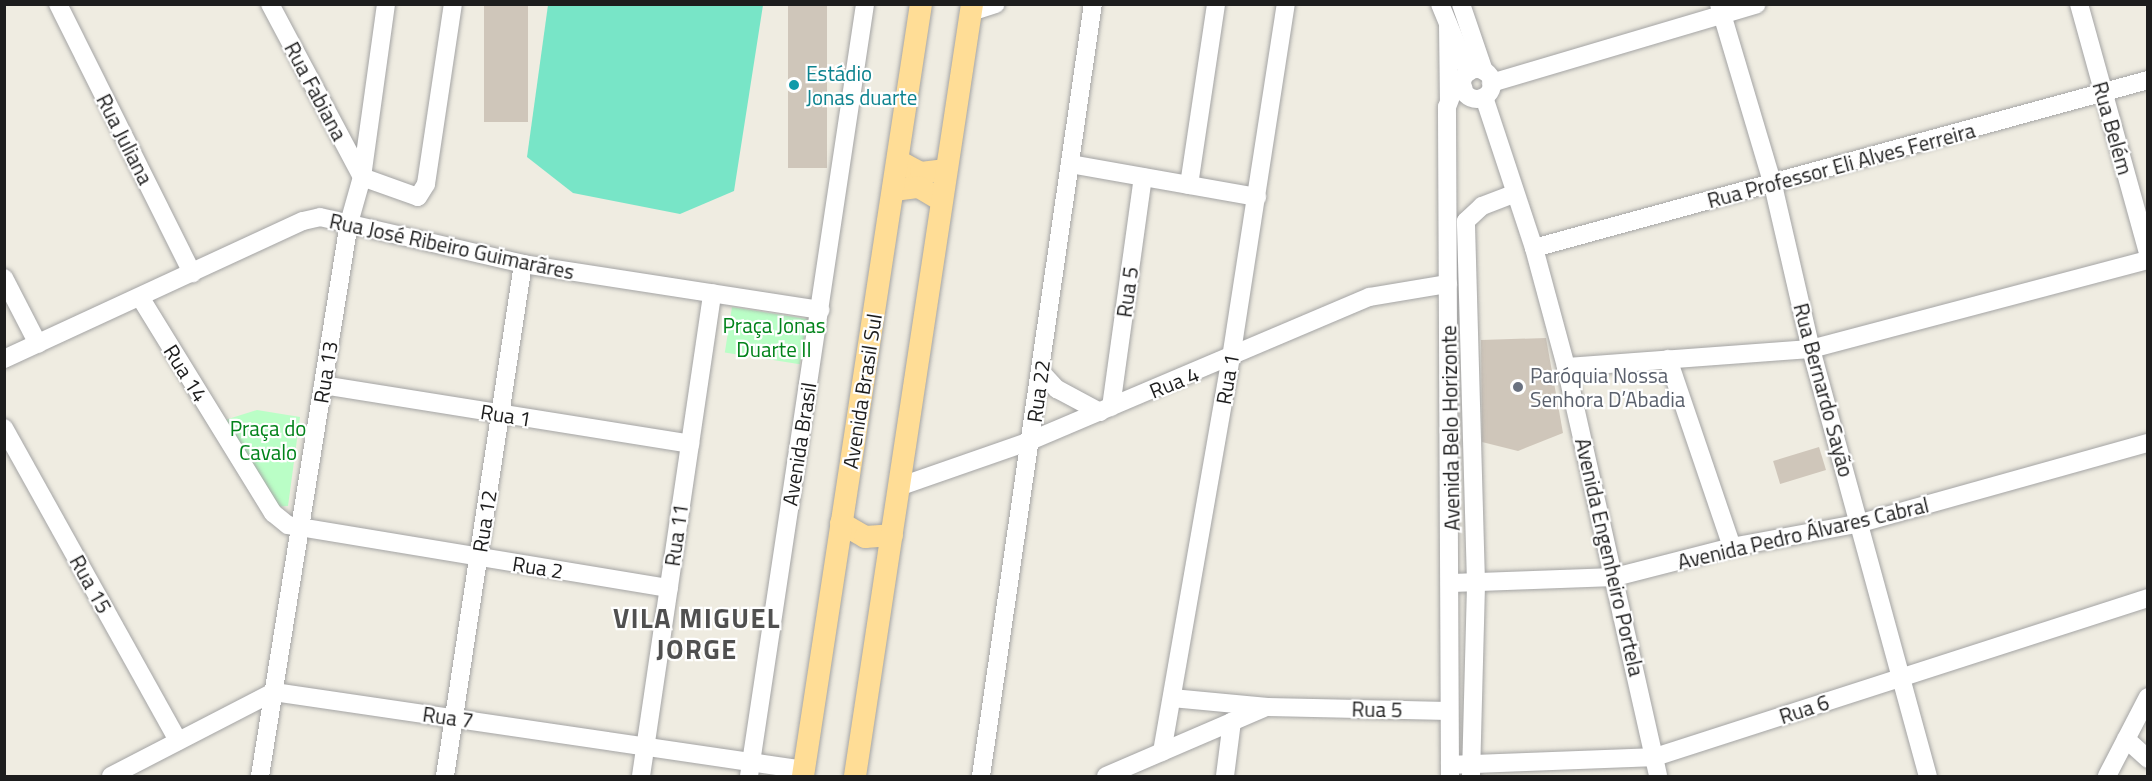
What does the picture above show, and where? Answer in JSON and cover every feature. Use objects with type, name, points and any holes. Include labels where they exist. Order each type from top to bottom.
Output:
[{"type":"main road","name":"Avenida Brasil Sul","points":[[804,773],[921,4]]},
{"type":"main road","points":[[855,777],[972,8]]},
{"type":"main road","points":[[898,161],[921,173],[946,170]]},
{"type":"main road","points":[[894,190],[919,188],[941,200]]},
{"type":"main road","points":[[841,524],[865,537],[892,535]]},
{"type":"main road","points":[[839,552],[871,550],[889,563]]},
{"type":"street","name":"Rua Juliana","points":[[58,4],[192,273]]},
{"type":"street","name":"Rua Fabiana","points":[[270,4],[362,177]]},
{"type":"street","name":"Rua 13","points":[[260,777],[349,223],[362,177],[386,4]]},
{"type":"street","points":[[362,177],[418,197],[426,184],[453,4]]},
{"type":"street","name":"Avenida Brasil","points":[[750,769],[865,4]]},
{"type":"street","points":[[972,8],[996,4]]},
{"type":"street","name":"Rua 22","points":[[981,777],[1093,4]]},
{"type":"street","points":[[1189,185],[1216,4]]},
{"type":"street","name":"Rua 1","points":[[1162,752],[1231,358],[1286,4]]},
{"type":"street","points":[[1440,4],[1478,82]]},
{"type":"street","points":[[1461,4],[1478,82]]},
{"type":"street","points":[[1449,101],[1478,82],[1720,9],[1757,4]]},
{"type":"street","name":"Rua Belém","points":[[2079,4],[2148,252]]},
{"type":"street","name":"Rua Bernardo Sayão","points":[[1720,9],[1773,184],[1811,349],[1861,523],[1928,777]]},
{"type":"street","name":"Avenida Belo Horizonte","points":[[1448,24],[1448,284],[1452,583],[1450,771]]},
{"type":"street","name":"Rua Professor Eli Alves Ferreira","points":[[1533,248],[2148,80]]},
{"type":"street","name":"Avenida Engenheiro Portela","points":[[1478,82],[1533,248],[1566,367],[1615,577],[1658,777]]},
{"type":"street","points":[[1070,164],[1257,197]]},
{"type":"street","name":"Rua 5","points":[[1106,410],[1143,177]]},
{"type":"street","name":"Avenida Belo Horizonte","points":[[1471,770],[1476,583],[1467,221],[1482,206],[1514,194]]},
{"type":"street","name":"Rua José Ribeiro Guimarãres","points":[[4,359],[303,221],[320,218],[523,264],[820,310]]},
{"type":"street","points":[[1566,367],[1811,349],[2148,260]]},
{"type":"street","name":"Rua 12","points":[[445,777],[523,264]]},
{"type":"street","points":[[4,278],[38,344]]},
{"type":"street","name":"Rua 4","points":[[901,486],[1030,441],[1231,358],[1370,297],[1448,284]]},
{"type":"street","name":"Rua 11","points":[[641,777],[712,293]]},
{"type":"street","name":"Rua 14","points":[[140,297],[273,513],[300,530]]},
{"type":"street","points":[[1668,360],[1732,547]]},
{"type":"street","points":[[1040,371],[1057,388],[1106,410]]},
{"type":"street","name":"Rua 1","points":[[323,385],[690,444]]},
{"type":"street","name":"Rua 15","points":[[4,428],[178,741]]},
{"type":"street","name":"Avenida Pedro Álvares Cabral","points":[[1452,583],[1615,577],[1732,547],[1861,523],[2148,443]]},
{"type":"street","name":"Rua 2","points":[[300,530],[669,588]]},
{"type":"street","name":"Rua 6","points":[[1450,771],[1655,757],[2148,598]]},
{"type":"street","points":[[111,777],[274,692]]},
{"type":"street","name":"Rua 7","points":[[274,692],[646,746],[750,769],[804,773]]},
{"type":"street","points":[[2107,777],[2148,697]]},
{"type":"street","name":"Rua 5","points":[[1172,698],[1268,707],[1449,711]]},
{"type":"street","name":"Rua 5","points":[[1106,777],[1268,707]]},
{"type":"street","points":[[1225,777],[1232,721]]},
{"type":"street","points":[[2126,739],[2148,759]]},
{"type":"green space","points":[[548,5],[763,5],[734,191],[680,214],[573,193],[527,157]]},
{"type":"green space","name":"Praça Jonas Duarte II","points":[[732,307],[807,319],[800,364],[725,352]]},
{"type":"green space","name":"Praça do Cavalo","points":[[257,410],[300,417],[288,506],[275,507],[225,420]]},
{"type":"building","points":[[484,4],[528,4],[528,122],[484,122]]},
{"type":"building","name":"Estádio Jonas duarte","points":[[788,4],[827,4],[827,168],[788,168]]},
{"type":"building","name":"Paróquia Nossa Senhora D’Abadia","points":[[1546,338],[1563,433],[1518,451],[1482,442],[1481,340]]},
{"type":"building","points":[[1819,447],[1826,470],[1780,484],[1773,461]]},
{"type":"place","name":"Estádio Jonas duarte","points":[[794,85]]},
{"type":"place","name":"Paróquia Nossa Senhora D’Abadia","points":[[1518,387]]},
{"type":"district","name":"VILA MIGUEL JORGE","points":[[697,632]]}]
